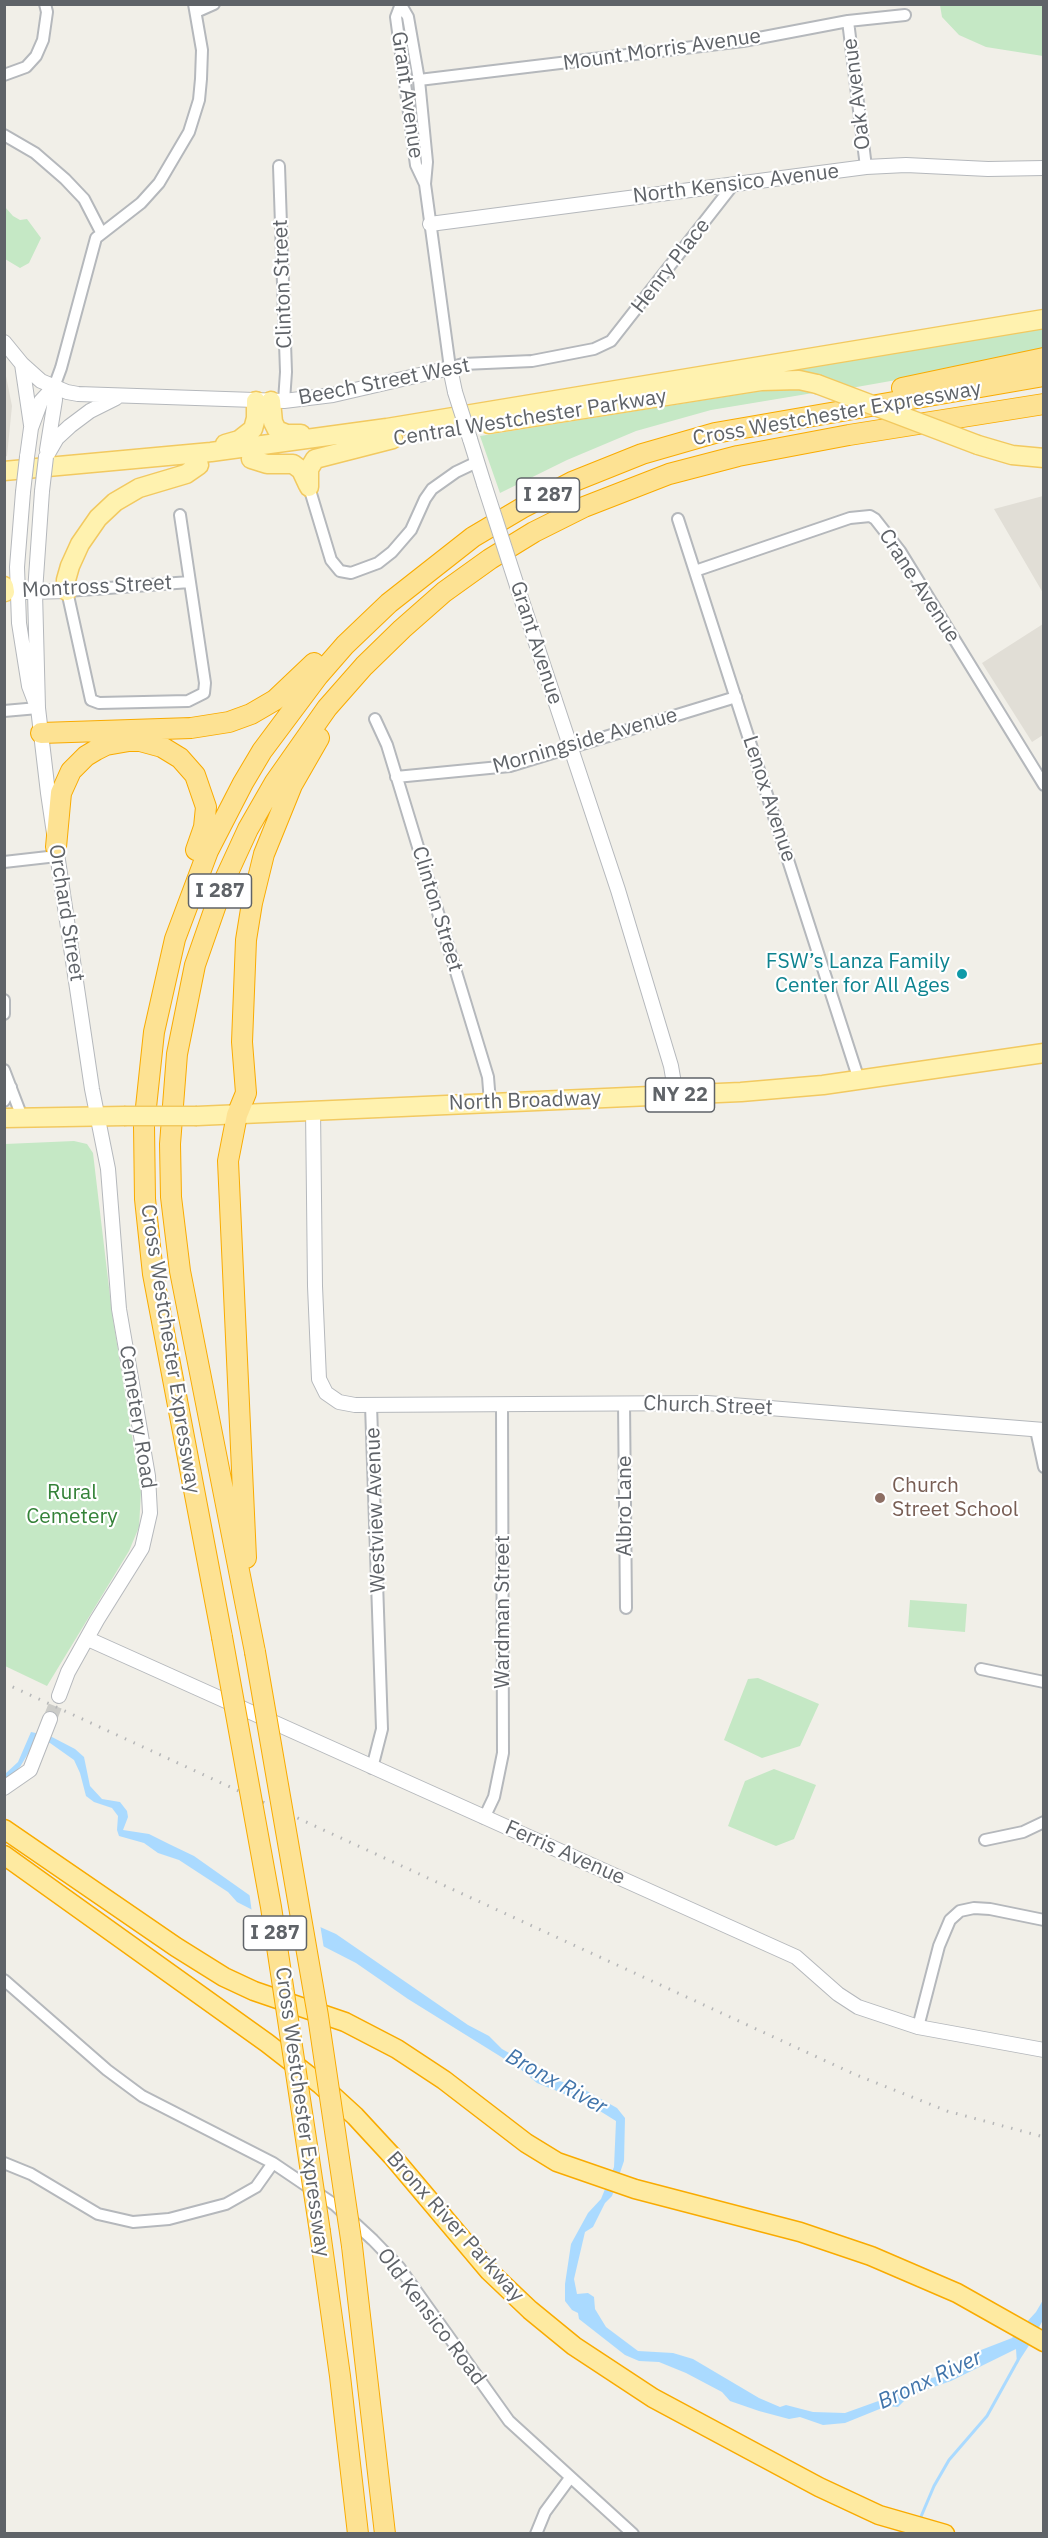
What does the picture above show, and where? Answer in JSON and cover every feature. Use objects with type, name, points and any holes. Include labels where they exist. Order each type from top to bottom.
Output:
[{"type":"highway","points":[[789,419],[891,391],[1044,357]]},
{"type":"highway","name":"Cross Westchester Expressway","points":[[358,2534],[340,2376],[271,1906],[148,1236],[144,1181],[146,1097],[154,1032],[172,949],[200,870],[225,817],[257,760],[284,720],[345,645],[389,603],[442,559],[491,526],[555,491],[661,448],[724,431],[1044,376]]},
{"type":"highway","name":"Cross Westchester Expressway","points":[[385,2534],[351,2246],[313,1984],[253,1645],[196,1359],[175,1234],[170,1144],[177,1054],[191,982],[206,929],[225,879],[252,821],[285,765],[316,721],[351,679],[402,629],[452,587],[505,550],[575,511],[633,486],[703,464],[785,446],[1044,404]]},
{"type":"highway","points":[[253,1645],[244,1517],[228,1161],[237,1115],[246,1093],[242,1042],[246,940],[264,854],[285,801],[312,748],[402,629]]},
{"type":"highway","points":[[42,738],[191,728],[229,722],[251,714],[275,700],[326,651],[345,645]]},
{"type":"highway","points":[[42,738],[152,743],[180,758],[195,775],[206,807],[204,827],[196,852],[200,870]]},
{"type":"highway","points":[[57,851],[61,793],[71,771],[86,756],[96,750],[106,745],[129,741]]},
{"type":"highway","points":[[4,1829],[209,1968],[254,1991],[372,2034],[430,2070],[534,2148],[584,2173],[635,2190],[765,2222],[836,2244],[941,2285],[1043,2341]]},
{"type":"highway","name":"Bronx River Parkway","points":[[4,1855],[267,2043],[321,2085],[355,2116],[392,2156],[489,2271],[537,2317],[574,2346],[654,2398],[785,2470],[853,2504],[906,2524],[937,2532]]},
{"type":"main road","name":"Central Westchester Parkway","points":[[4,471],[205,459],[251,459],[1044,319]]},
{"type":"main road","name":"Central Westchester Parkway","points":[[4,483],[205,459],[761,381],[799,380],[817,384],[978,445],[1012,455],[1044,458]]},
{"type":"main road","points":[[270,401],[273,422],[277,430],[286,434],[349,429],[390,434]]},
{"type":"main road","points":[[67,591],[66,580],[80,544],[98,518],[115,502],[139,488],[186,474],[224,444],[239,440],[253,429],[256,418],[270,401]]},
{"type":"main road","points":[[309,487],[309,469],[315,459],[390,434]]},
{"type":"main road","points":[[251,459],[267,464],[293,464],[301,470],[309,487]]},
{"type":"main road","name":"North Broadway","points":[[13,1118],[237,1115],[313,1109],[741,1092],[859,1080],[1044,1053]]},
{"type":"street","points":[[4,75],[26,67],[36,56],[43,40],[47,12],[45,4]]},
{"type":"street","points":[[8,590],[17,559],[31,429],[41,401],[54,387],[61,368],[92,246],[101,231],[141,203],[159,183],[189,132],[199,100],[201,79],[202,50],[195,8],[214,4]]},
{"type":"street","name":"Grant Avenue","points":[[425,184],[416,165],[396,17],[401,4],[408,16],[419,80],[427,162],[425,184],[455,392],[672,1066],[676,1095]]},
{"type":"street","name":"Mount Morris Avenue","points":[[419,80],[743,41],[848,21],[905,15]]},
{"type":"street","name":"Oak Avenue","points":[[848,21],[866,167]]},
{"type":"street","points":[[4,135],[34,153],[65,179],[84,199],[101,231]]},
{"type":"street","name":"North Kensico Avenue","points":[[430,224],[866,167],[906,165],[988,169],[1044,168]]},
{"type":"street","name":"Clinton Street","points":[[270,401],[286,372],[279,166]]},
{"type":"street","name":"Henry Place","points":[[605,345],[626,324],[733,185]]},
{"type":"street","points":[[4,342],[37,378],[54,387]]},
{"type":"street","name":"Beech Street West","points":[[54,387],[78,394],[270,401],[343,393],[463,364],[532,361],[605,345]]},
{"type":"street","points":[[22,364],[31,429]]},
{"type":"street","name":"Orchard Street","points":[[54,387],[55,400],[42,491],[34,592],[38,708],[97,1117]]},
{"type":"street","points":[[46,457],[57,438],[70,426],[90,411],[119,396]]},
{"type":"street","points":[[309,487],[332,560],[340,571],[351,573],[378,563],[392,552],[411,530],[432,489],[456,472],[477,462]]},
{"type":"street","points":[[67,591],[91,700],[99,703],[188,701],[204,693],[205,683],[180,515]]},
{"type":"street","name":"Crane Avenue","points":[[695,571],[850,518],[866,515],[875,519],[900,551],[1044,785]]},
{"type":"street","name":"Lenox Avenue","points":[[678,519],[859,1080]]},
{"type":"street","name":"Montross Street","points":[[8,590],[67,591],[190,582]]},
{"type":"street","name":"Orchard Street","points":[[8,590],[31,695],[38,708]]},
{"type":"street","name":"Morningside Avenue","points":[[396,777],[510,766],[736,697]]},
{"type":"street","points":[[4,711],[38,708]]},
{"type":"street","name":"Clinton Street","points":[[375,719],[387,745],[488,1077],[490,1102]]},
{"type":"street","points":[[4,862],[57,851]]},
{"type":"street","points":[[4,1000],[6,1003],[4,1014]]},
{"type":"street","points":[[4,1070],[11,1087],[13,1118]]},
{"type":"street","points":[[4,1101],[11,1087]]},
{"type":"street","name":"Westview Avenue","points":[[313,1109],[315,1286],[319,1379],[326,1393],[339,1402],[345,1405],[371,1405],[382,1729],[372,1768]]},
{"type":"street","name":"Cemetery Road","points":[[58,1696],[69,1672],[142,1548],[150,1513],[148,1476],[119,1309],[108,1169],[97,1117]]},
{"type":"street","name":"Church Street","points":[[371,1405],[624,1403],[735,1405],[1040,1430]]},
{"type":"street","name":"Albro Lane","points":[[624,1403],[626,1608]]},
{"type":"street","name":"Wardman Street","points":[[484,1818],[494,1797],[503,1753],[502,1404]]},
{"type":"street","points":[[1040,1430],[1044,1467]]},
{"type":"street","name":"Ferris Avenue","points":[[88,1639],[372,1768],[562,1850],[777,1947],[796,1957],[849,2002],[882,2016],[918,2027],[1044,2050]]},
{"type":"street","points":[[981,1669],[1044,1682]]},
{"type":"street","points":[[4,1788],[30,1770],[48,1724]]},
{"type":"street","points":[[985,1840],[1023,1832],[1044,1822]]},
{"type":"street","points":[[918,2027],[939,1946],[950,1920],[960,1911],[990,1909],[1044,1920]]},
{"type":"street","name":"Old Kensico Road","points":[[4,1980],[107,2070],[142,2096],[273,2163],[335,2205],[399,2267],[509,2421],[633,2534]]},
{"type":"street","points":[[4,2163],[31,2174],[98,2214],[133,2222],[169,2219],[226,2204],[256,2187],[273,2163]]},
{"type":"street","points":[[537,2534],[544,2512],[570,2478]]},
{"type":"shaded area","points":[[4,366],[12,406],[7,456],[5,457]]},
{"type":"shaded area","points":[[1044,496],[1043,593],[994,509]]},
{"type":"shaded area","points":[[1043,624],[1043,735],[1032,742],[982,663]]},
{"type":"green space","points":[[940,5],[1043,5],[1043,56],[986,47],[959,35],[942,17]]},
{"type":"green space","points":[[5,207],[20,220],[27,219],[41,238],[29,263],[20,268],[5,259]]},
{"type":"green space","points":[[1043,327],[1043,351],[851,388],[801,372],[777,371]]},
{"type":"green space","points":[[773,389],[800,389],[813,393],[711,410],[636,431],[567,460],[500,493],[480,436]]},
{"type":"green space","name":"Rural Cemetery","points":[[74,1141],[87,1144],[93,1153],[112,1313],[141,1492],[139,1527],[129,1551],[47,1686],[5,1666],[5,1144]]},
{"type":"green space","points":[[910,1600],[967,1604],[965,1632],[908,1627]]},
{"type":"green space","points":[[758,1678],[819,1704],[800,1746],[762,1758],[724,1740],[748,1679]]},
{"type":"green space","points":[[774,1769],[816,1785],[794,1839],[776,1846],[728,1826],[745,1781]]},
{"type":"water","name":"Bronx River","points":[[31,1732],[50,1736],[75,1749],[84,1757],[90,1786],[102,1799],[120,1802],[127,1811],[128,1817],[123,1830],[149,1834],[194,1856],[252,1897],[336,1934],[468,2025],[489,2036],[502,2049],[559,2081],[576,2085],[617,2108],[625,2118],[624,2161],[612,2196],[605,2203],[593,2227],[585,2232],[574,2279],[577,2294],[588,2293],[594,2297],[595,2309],[606,2327],[638,2351],[673,2353],[693,2359],[759,2398],[780,2407],[786,2405],[813,2412],[845,2413],[884,2399],[887,2394],[906,2388],[909,2384],[943,2375],[947,2370],[978,2355],[981,2350],[1012,2338],[1036,2312],[1043,2300],[1043,2320],[1028,2347],[1017,2364],[1016,2349],[951,2381],[910,2395],[898,2407],[887,2406],[845,2423],[823,2425],[800,2417],[789,2419],[730,2401],[722,2392],[686,2373],[659,2362],[639,2361],[625,2355],[579,2319],[578,2313],[572,2310],[565,2301],[571,2244],[588,2213],[601,2199],[614,2167],[616,2121],[587,2103],[537,2083],[519,2068],[408,1999],[356,1963],[237,1902],[228,1892],[179,1860],[158,1853],[144,1843],[119,1836],[118,1816],[112,1808],[94,1802],[86,1796],[74,1760],[50,1743],[35,1742],[20,1767],[5,1781],[5,1774],[18,1762]]},
{"type":"pier","points":[[249,1891],[320,1924],[324,1949],[252,1913]]},
{"type":"waterway","points":[[920,2519],[934,2486],[949,2460],[987,2416],[1018,2360]]},
{"type":"tunnel","points":[[50,1719],[59,1696]]},
{"type":"railway","points":[[4,1683],[854,2074],[947,2111],[1044,2137]]},
{"type":"place","name":"FSW’s Lanza Family Center for All Ages","points":[[962,974]]},
{"type":"place","name":"Church Street School","points":[[880,1498]]}]
